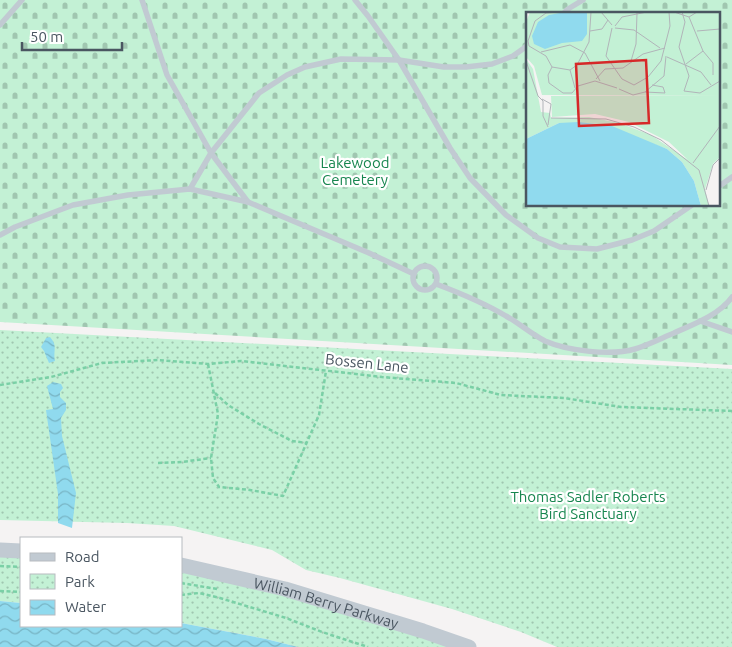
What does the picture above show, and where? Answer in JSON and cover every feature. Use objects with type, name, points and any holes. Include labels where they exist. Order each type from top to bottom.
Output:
[{"type":"street","points":[[0,550],[20,551]]},
{"type":"street","name":"William Berry Parkway","points":[[182,565],[285,589],[470,647]]},
{"type":"lane","points":[[0,25],[22,0]]},
{"type":"lane","points":[[142,0],[167,75],[211,153],[248,202]]},
{"type":"lane","points":[[355,0],[399,60],[450,148],[470,178],[506,215],[538,238],[560,247],[597,250],[632,240],[654,231],[691,206]]},
{"type":"lane","points":[[565,11],[572,0]]},
{"type":"lane","points":[[565,11],[583,0]]},
{"type":"lane","points":[[190,190],[211,153],[259,93],[287,75],[305,67],[341,59],[399,60],[444,67],[466,68],[492,64],[513,56],[526,47]]},
{"type":"lane","points":[[720,186],[732,177]]},
{"type":"lane","points":[[0,235],[15,227],[74,205],[128,195],[190,190],[248,202],[370,253],[414,274]]},
{"type":"lane","points":[[430,267],[434,269],[438,276],[436,284],[430,290],[422,290],[415,286],[414,274],[419,268],[430,267]]},
{"type":"lane","points":[[436,284],[507,316],[545,340],[578,350],[608,352],[635,349],[700,321],[726,304],[732,297]]},
{"type":"lane","points":[[700,321],[732,332]]},
{"type":"path","name":"Bossen Lane","points":[[0,385],[51,377],[102,363],[158,360],[208,364],[241,361],[382,377],[456,383],[501,395],[564,398],[621,407],[732,411]]},
{"type":"path","points":[[208,364],[218,414],[211,458],[213,478],[219,487],[283,496],[319,415],[326,370]]},
{"type":"path","points":[[214,392],[228,405],[259,424],[292,440],[307,443]]},
{"type":"path","points":[[158,463],[211,458]]},
{"type":"path","points":[[0,566],[20,567]]},
{"type":"path","points":[[182,583],[223,590]]},
{"type":"path","points":[[0,592],[20,592]]},
{"type":"path","points":[[182,595],[198,593],[220,598],[286,618],[368,647]]},
{"type":"green space","name":"Lakewood Cemetery","points":[[0,0],[732,0],[732,365],[0,322]]},
{"type":"green space","name":"Thomas Sadler Roberts Bird Sanctuary","points":[[0,330],[732,369],[732,647],[557,647],[521,632],[452,609],[306,570],[272,550],[174,526],[0,520]]},
{"type":"green space","points":[[0,550],[20,551],[20,603],[0,601]]},
{"type":"green space","points":[[182,565],[469,647],[298,647],[182,623]]},
{"type":"water","points":[[50,337],[55,346],[55,361],[49,363],[41,347],[46,338]]},
{"type":"water","points":[[53,382],[61,384],[63,388],[60,392],[60,397],[66,403],[66,410],[61,418],[62,436],[76,493],[72,528],[58,523],[58,494],[46,410],[53,409],[47,386]]},
{"type":"water","points":[[0,601],[20,603],[20,627],[182,627],[182,623],[298,647],[0,647]]}]
